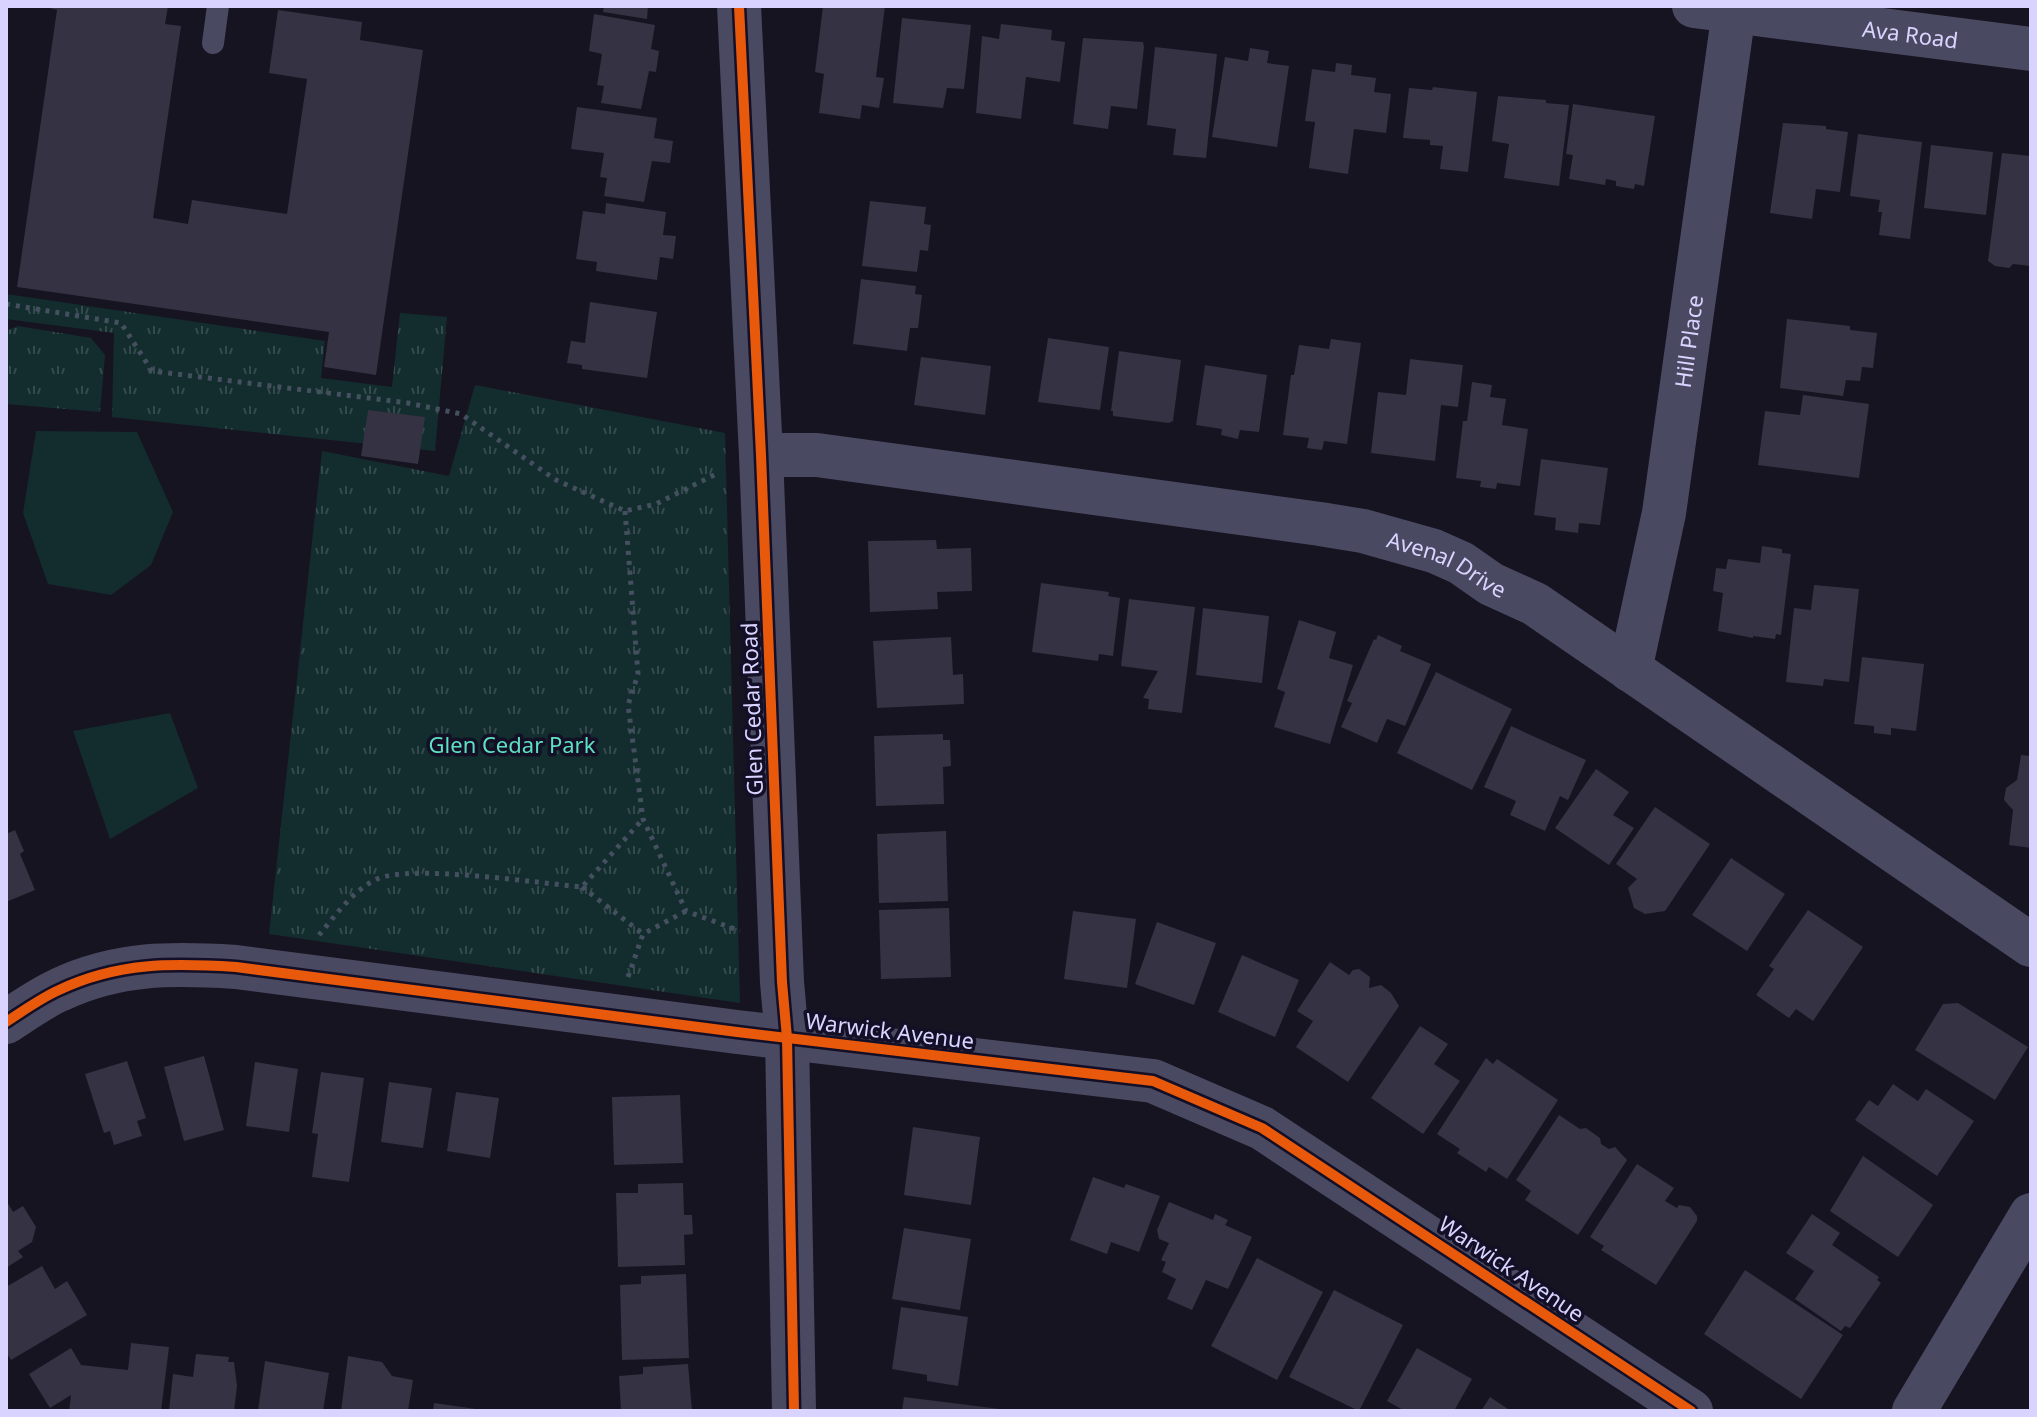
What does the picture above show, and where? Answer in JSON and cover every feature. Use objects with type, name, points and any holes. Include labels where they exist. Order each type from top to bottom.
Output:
[{"type":"street","name":"Glen Cedar Road","points":[[739,6],[787,1038],[794,1411]]},
{"type":"street","name":"Ava Road","points":[[1714,9],[2031,49]]},
{"type":"street","name":"Hill Place","points":[[1630,670],[1664,513],[1714,9]]},
{"type":"street","name":"Avenal Drive","points":[[761,455],[817,455],[1363,531],[1434,551],[1461,563],[1491,584],[1535,604],[2031,945]]},
{"type":"street","name":"Warwick Avenue","points":[[6,1022],[59,990],[114,970],[171,963],[236,967],[787,1038],[1153,1081],[1262,1128],[1691,1411]]},
{"type":"street","points":[[1914,1411],[2031,1215]]},
{"type":"lane","points":[[213,43],[218,6]]},
{"type":"path","points":[[6,304],[121,323],[152,371],[408,403],[461,414],[556,480],[625,511],[656,504],[761,455]]},
{"type":"path","points":[[625,511],[638,674],[628,705],[643,819],[686,911],[748,934]]},
{"type":"path","points":[[582,887],[643,819]]},
{"type":"path","points":[[315,939],[352,898],[377,879],[419,873],[582,887],[643,934]]},
{"type":"path","points":[[627,982],[643,934],[686,911]]},
{"type":"green space","points":[[6,294],[325,341],[321,378],[392,387],[400,313],[447,317],[435,451],[112,417],[114,333],[6,319]]},
{"type":"green space","points":[[18,326],[91,338],[105,355],[100,412],[6,404],[6,331]]},
{"type":"green space","name":"Glen Cedar Park","points":[[475,385],[725,433],[740,1003],[269,934],[322,451],[449,476]]},
{"type":"green space","points":[[36,431],[137,432],[173,512],[151,565],[111,595],[48,584],[23,513]]},
{"type":"green space","points":[[170,713],[198,788],[110,839],[73,731]]},
{"type":"building","points":[[42,6],[168,6],[165,24],[181,26],[153,218],[188,224],[192,200],[287,214],[307,79],[269,73],[278,10],[362,22],[360,40],[423,50],[376,375],[324,367],[329,332],[17,287],[57,10]]},
{"type":"building","points":[[604,6],[648,6],[647,19],[603,12]]},
{"type":"building","points":[[823,6],[885,6],[876,77],[884,78],[879,108],[862,105],[860,119],[819,113],[824,74],[815,72]]},
{"type":"building","points":[[594,14],[655,25],[651,49],[659,51],[656,72],[649,71],[641,109],[601,103],[604,86],[597,85],[602,54],[589,51]]},
{"type":"building","points":[[902,18],[971,25],[964,89],[947,88],[943,108],[893,103]]},
{"type":"building","points":[[1001,24],[1052,30],[1051,40],[1065,42],[1060,82],[1026,77],[1021,119],[976,113],[982,36],[999,39]]},
{"type":"building","points":[[1083,38],[1143,42],[1137,109],[1111,106],[1108,129],[1073,124]]},
{"type":"building","points":[[1155,47],[1217,54],[1206,158],[1173,155],[1176,129],[1147,125]]},
{"type":"building","points":[[1250,48],[1269,51],[1267,63],[1289,66],[1277,147],[1212,137],[1225,57],[1248,61]]},
{"type":"building","points":[[1336,63],[1352,65],[1351,75],[1376,78],[1374,92],[1391,94],[1386,133],[1354,129],[1348,174],[1309,168],[1315,122],[1305,121],[1312,69],[1335,72]]},
{"type":"building","points":[[1433,87],[1477,92],[1468,172],[1440,169],[1443,146],[1430,145],[1430,140],[1403,138],[1409,88],[1432,90]]},
{"type":"building","points":[[1498,96],[1569,105],[1559,186],[1504,178],[1509,144],[1492,141]]},
{"type":"building","points":[[1573,104],[1655,116],[1644,186],[1635,184],[1634,189],[1616,186],[1616,181],[1606,179],[1605,185],[1569,179],[1573,155],[1566,154]]},
{"type":"building","points":[[577,107],[657,118],[654,138],[673,141],[670,163],[652,161],[644,202],[604,196],[607,178],[600,177],[604,153],[571,149]]},
{"type":"building","points":[[1783,123],[1826,126],[1826,129],[1848,132],[1840,192],[1816,189],[1812,219],[1770,213]]},
{"type":"building","points":[[1858,134],[1922,142],[1910,239],[1879,235],[1880,200],[1850,196]]},
{"type":"building","points":[[1931,145],[1993,152],[1986,215],[1924,208]]},
{"type":"building","points":[[2002,153],[2031,156],[2031,266],[2013,264],[2009,268],[1995,266],[1988,261]]},
{"type":"building","points":[[870,201],[926,207],[924,224],[931,225],[928,251],[920,250],[917,272],[862,266]]},
{"type":"building","points":[[606,203],[666,212],[663,235],[676,236],[673,259],[660,257],[657,280],[596,271],[597,262],[576,259],[583,211],[605,214]]},
{"type":"building","points":[[861,279],[916,286],[915,294],[922,295],[918,328],[910,328],[907,351],[853,344]]},
{"type":"building","points":[[590,302],[657,312],[647,378],[582,369],[582,365],[567,363],[571,341],[585,343]]},
{"type":"building","points":[[1787,319],[1850,326],[1850,330],[1877,333],[1873,368],[1862,367],[1860,381],[1846,380],[1843,396],[1780,388]]},
{"type":"building","points":[[1048,338],[1109,347],[1100,410],[1038,402]]},
{"type":"building","points":[[1331,339],[1361,343],[1347,444],[1324,441],[1322,450],[1307,448],[1309,438],[1283,435],[1291,375],[1294,375],[1299,345],[1329,349]]},
{"type":"building","points":[[1119,351],[1181,360],[1173,421],[1113,416],[1111,411]]},
{"type":"building","points":[[921,357],[991,366],[985,415],[914,405]]},
{"type":"building","points":[[1410,359],[1463,365],[1458,407],[1441,405],[1435,461],[1371,453],[1378,392],[1406,395]]},
{"type":"building","points":[[1205,365],[1267,375],[1259,432],[1240,430],[1238,439],[1221,435],[1222,429],[1196,425]]},
{"type":"building","points":[[1472,382],[1492,385],[1490,397],[1506,399],[1502,425],[1528,429],[1520,486],[1497,483],[1496,489],[1480,487],[1481,481],[1456,478],[1463,421],[1467,421]]},
{"type":"building","points":[[1803,395],[1869,404],[1859,478],[1758,465],[1765,411],[1800,415]]},
{"type":"building","points":[[368,410],[425,417],[418,464],[361,456]]},
{"type":"building","points":[[1541,459],[1608,468],[1600,525],[1579,523],[1578,533],[1555,530],[1556,518],[1534,515]]},
{"type":"building","points":[[936,540],[937,549],[971,548],[972,591],[937,592],[938,609],[870,612],[868,541]]},
{"type":"building","points":[[1762,546],[1782,549],[1782,553],[1791,554],[1781,635],[1776,634],[1775,639],[1753,638],[1718,631],[1723,593],[1713,591],[1716,568],[1726,569],[1728,559],[1760,563]]},
{"type":"building","points":[[1041,583],[1109,592],[1108,596],[1120,598],[1113,656],[1099,654],[1098,661],[1032,652]]},
{"type":"building","points":[[1814,585],[1859,589],[1849,682],[1824,679],[1823,686],[1786,682],[1794,608],[1811,610]]},
{"type":"building","points":[[1129,599],[1195,607],[1182,713],[1148,709],[1149,699],[1143,698],[1158,671],[1121,666]]},
{"type":"building","points":[[1203,608],[1269,616],[1262,683],[1196,675]]},
{"type":"building","points":[[1299,620],[1336,632],[1329,658],[1353,665],[1330,744],[1274,727],[1285,692],[1277,689]]},
{"type":"building","points":[[1378,635],[1402,646],[1400,651],[1431,664],[1405,726],[1387,719],[1377,743],[1341,727],[1352,703],[1347,701]]},
{"type":"building","points":[[951,637],[953,675],[963,674],[964,704],[877,708],[873,641]]},
{"type":"building","points":[[1862,657],[1924,664],[1916,731],[1891,728],[1891,735],[1874,733],[1874,726],[1854,724]]},
{"type":"building","points":[[1436,672],[1512,709],[1472,790],[1397,753]]},
{"type":"building","points":[[1511,726],[1586,760],[1568,800],[1560,796],[1545,831],[1510,815],[1516,801],[1484,787]]},
{"type":"building","points":[[943,734],[943,740],[950,740],[951,766],[943,767],[944,804],[876,806],[874,736]]},
{"type":"building","points":[[2021,755],[2031,756],[2031,848],[2009,845],[2013,810],[2004,800],[2006,788],[2017,780]]},
{"type":"building","points":[[1596,769],[1629,792],[1613,815],[1634,828],[1609,865],[1555,828]]},
{"type":"building","points":[[1655,807],[1710,844],[1665,911],[1645,914],[1634,908],[1628,888],[1637,879],[1616,864]]},
{"type":"building","points":[[15,830],[24,851],[20,854],[35,890],[6,902],[6,834]]},
{"type":"building","points":[[946,831],[948,901],[879,903],[877,834]]},
{"type":"building","points":[[1731,858],[1785,894],[1747,951],[1692,915]]},
{"type":"building","points":[[949,908],[951,977],[881,979],[879,910]]},
{"type":"building","points":[[1808,910],[1863,947],[1813,1021],[1796,1009],[1789,1018],[1756,995],[1774,969],[1769,966]]},
{"type":"building","points":[[1073,911],[1136,919],[1127,988],[1064,979]]},
{"type":"building","points":[[1157,922],[1216,943],[1194,1005],[1135,984]]},
{"type":"building","points":[[1242,955],[1299,980],[1275,1037],[1218,1012]]},
{"type":"building","points":[[1330,962],[1349,975],[1359,969],[1370,977],[1369,988],[1381,985],[1399,1006],[1348,1082],[1296,1047],[1313,1021],[1297,1011]]},
{"type":"building","points":[[1958,1003],[2028,1047],[1995,1100],[1915,1050],[1943,1004]]},
{"type":"building","points":[[1420,1026],[1448,1044],[1434,1064],[1460,1081],[1423,1134],[1371,1098]]},
{"type":"building","points":[[204,1056],[224,1130],[184,1141],[164,1067]]},
{"type":"building","points":[[1486,1058],[1493,1064],[1497,1059],[1558,1100],[1507,1179],[1489,1167],[1486,1172],[1457,1153],[1460,1149],[1437,1134]]},
{"type":"building","points":[[127,1061],[146,1118],[137,1121],[142,1136],[114,1145],[110,1131],[104,1133],[85,1074]]},
{"type":"building","points":[[255,1062],[298,1069],[289,1132],[246,1126]]},
{"type":"building","points":[[321,1072],[364,1078],[349,1182],[312,1177],[318,1134],[312,1133]]},
{"type":"building","points":[[389,1082],[432,1088],[423,1148],[381,1142]]},
{"type":"building","points":[[1893,1084],[1918,1101],[1926,1089],[1974,1121],[1937,1176],[1855,1120],[1869,1100],[1878,1106]]},
{"type":"building","points":[[456,1092],[499,1098],[490,1158],[447,1151]]},
{"type":"building","points":[[680,1095],[683,1163],[614,1165],[612,1097]]},
{"type":"building","points":[[1559,1115],[1580,1129],[1586,1128],[1609,1149],[1615,1147],[1627,1160],[1578,1235],[1525,1200],[1531,1191],[1516,1180]]},
{"type":"building","points":[[913,1127],[980,1137],[971,1205],[904,1195]]},
{"type":"building","points":[[1863,1156],[1933,1205],[1898,1257],[1830,1211]]},
{"type":"building","points":[[1637,1164],[1674,1188],[1665,1201],[1677,1208],[1679,1205],[1690,1207],[1697,1216],[1697,1221],[1656,1285],[1601,1250],[1604,1246],[1590,1237]]},
{"type":"building","points":[[1093,1177],[1160,1196],[1139,1252],[1111,1242],[1107,1254],[1070,1240]]},
{"type":"building","points":[[683,1183],[684,1215],[692,1215],[693,1234],[684,1235],[685,1265],[618,1267],[616,1193],[638,1193],[638,1184]]},
{"type":"building","points":[[6,1200],[13,1212],[23,1206],[36,1227],[32,1242],[18,1251],[23,1257],[6,1268]]},
{"type":"building","points":[[1169,1202],[1213,1220],[1215,1214],[1228,1220],[1225,1225],[1252,1237],[1228,1289],[1206,1280],[1192,1310],[1167,1299],[1176,1279],[1162,1272],[1166,1262],[1161,1260],[1169,1243],[1159,1239],[1157,1230]]},
{"type":"building","points":[[1812,1214],[1840,1233],[1832,1245],[1879,1277],[1877,1280],[1881,1283],[1850,1328],[1845,1326],[1841,1331],[1795,1299],[1814,1271],[1786,1253]]},
{"type":"building","points":[[904,1228],[971,1239],[960,1310],[892,1299]]},
{"type":"building","points":[[1257,1258],[1323,1292],[1277,1380],[1211,1346]]},
{"type":"building","points":[[42,1266],[55,1289],[67,1281],[87,1315],[11,1360],[6,1352],[6,1287]]},
{"type":"building","points":[[1745,1270],[1843,1335],[1801,1399],[1704,1334]]},
{"type":"building","points":[[686,1274],[689,1358],[622,1360],[620,1285],[641,1284],[641,1276]]},
{"type":"building","points":[[1334,1290],[1403,1325],[1359,1411],[1289,1377]]},
{"type":"building","points":[[901,1307],[968,1317],[958,1386],[927,1381],[927,1375],[892,1369]]},
{"type":"building","points":[[131,1343],[169,1347],[161,1411],[69,1411],[71,1395],[50,1408],[29,1374],[71,1348],[81,1365],[128,1370]]},
{"type":"building","points":[[1417,1348],[1472,1379],[1454,1411],[1405,1411],[1387,1401]]},
{"type":"building","points":[[196,1354],[229,1357],[228,1362],[234,1362],[237,1386],[234,1411],[169,1411],[173,1374],[193,1377]]},
{"type":"building","points":[[348,1356],[382,1362],[392,1376],[413,1380],[408,1411],[341,1411]]},
{"type":"building","points":[[265,1361],[329,1373],[323,1411],[258,1411]]},
{"type":"building","points":[[688,1364],[692,1411],[621,1411],[619,1376],[643,1374],[643,1367]]},
{"type":"building","points":[[904,1397],[1000,1409],[1000,1411],[902,1411]]},
{"type":"building","points":[[1490,1397],[1511,1411],[1481,1411]]},
{"type":"building","points":[[434,1403],[476,1409],[476,1411],[433,1411]]},
{"type":"cycle path","points":[[739,6],[787,1038],[794,1411]]},
{"type":"cycle path","points":[[6,1022],[52,993],[103,974],[146,966],[236,967],[737,1032],[1153,1081],[1262,1128],[1691,1411]]}]
